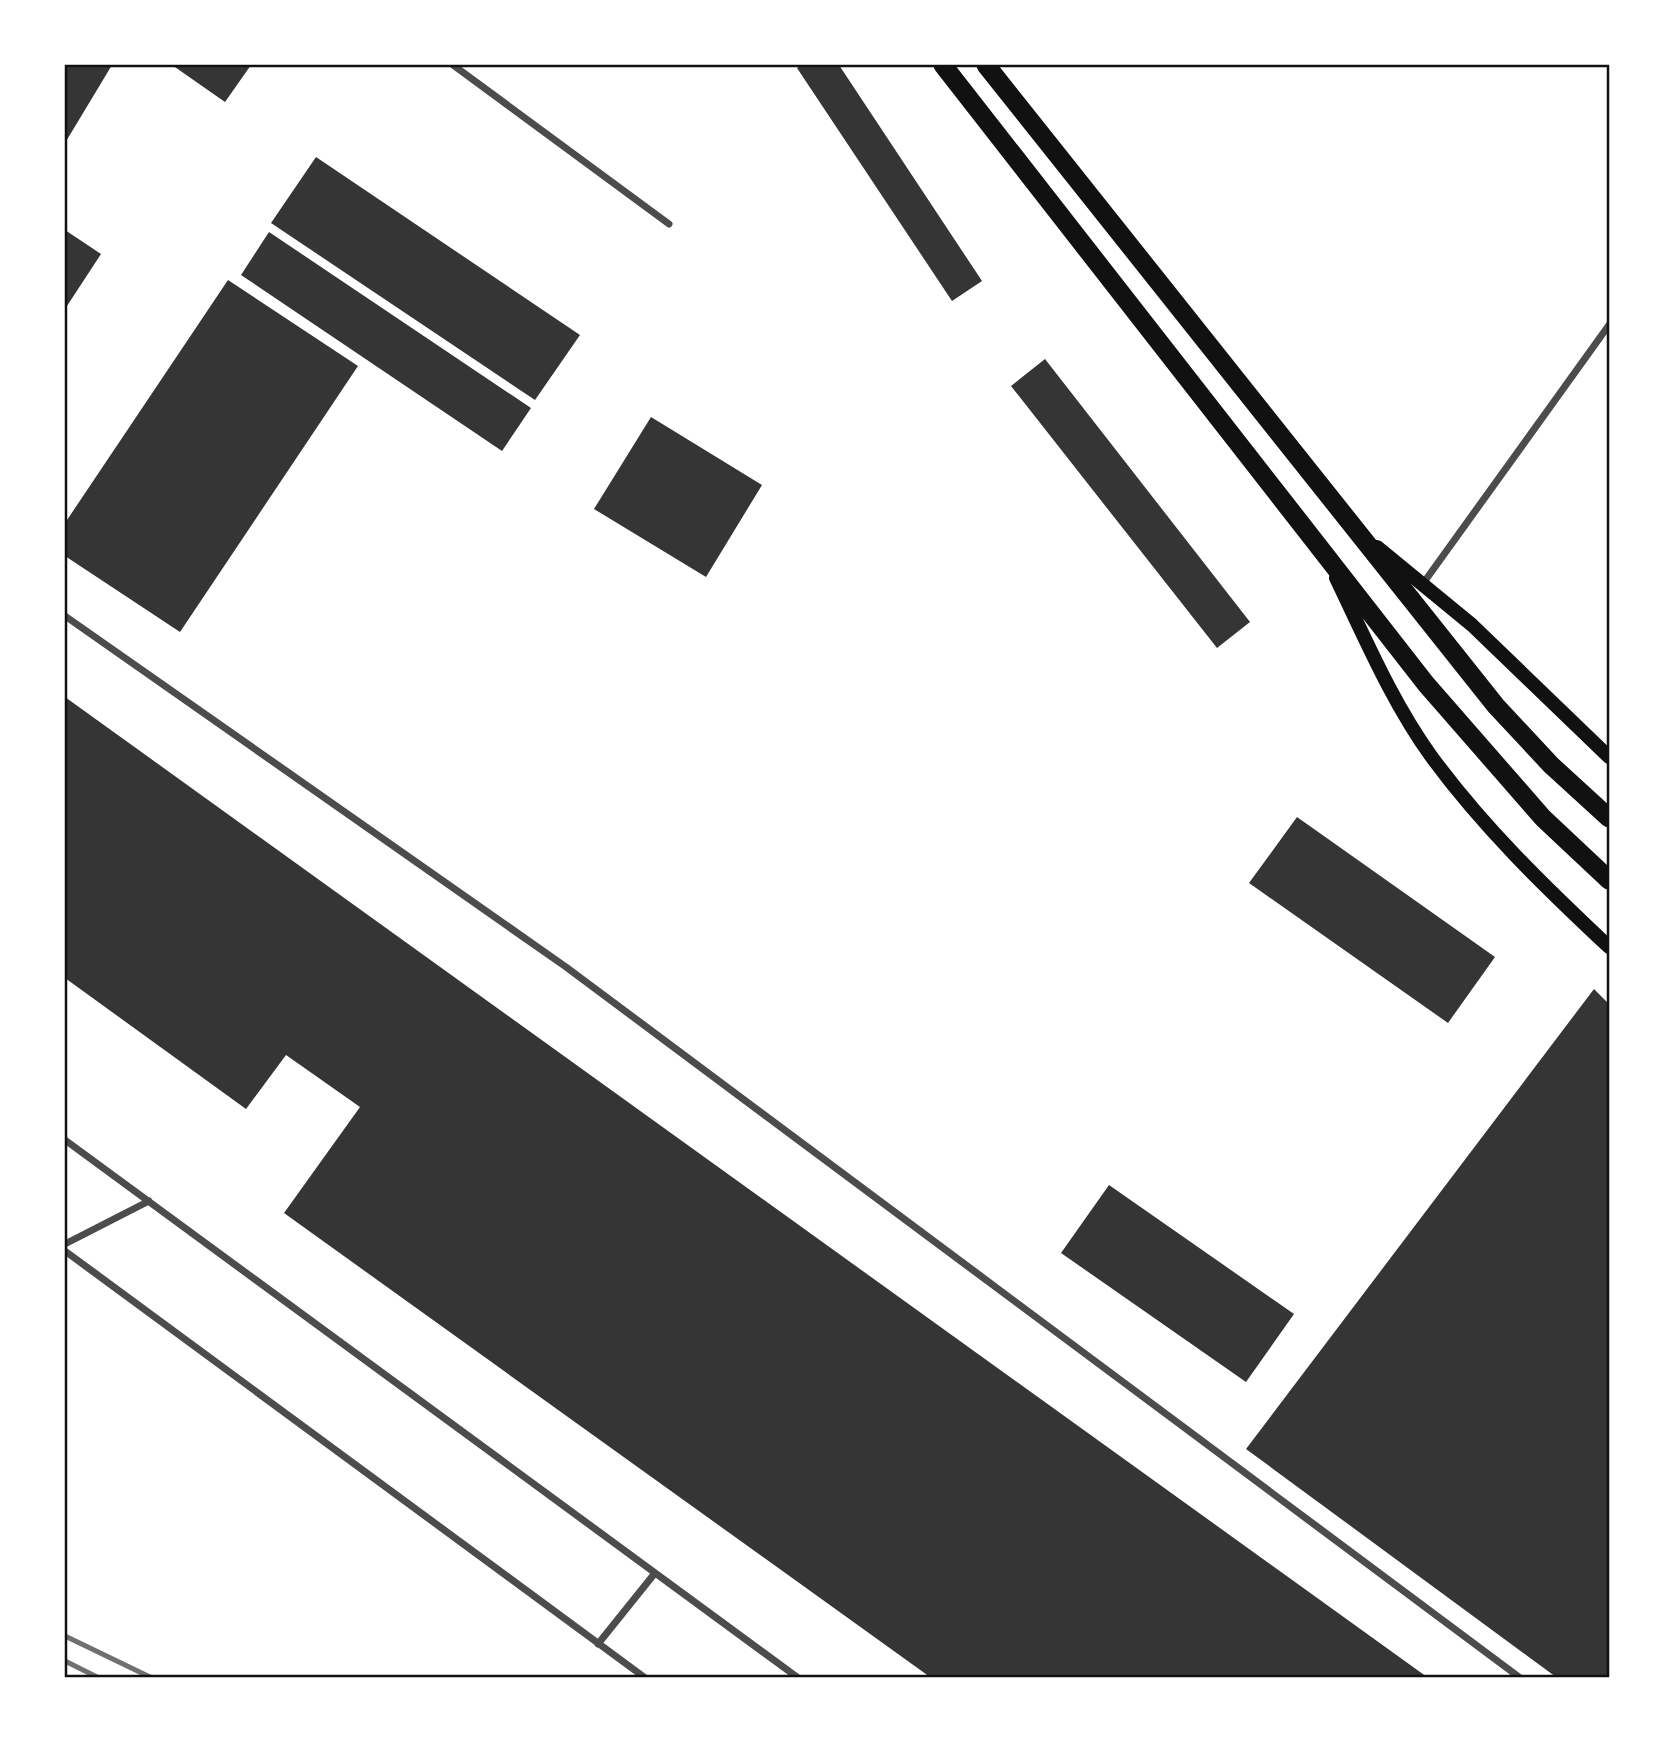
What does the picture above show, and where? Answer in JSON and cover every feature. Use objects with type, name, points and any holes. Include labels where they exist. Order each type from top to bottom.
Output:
[{"type":"highway","points":[[943,65],[1426,684],[1543,818],[1609,880]]},
{"type":"highway","points":[[986,65],[1496,706],[1551,765],[1609,818]]},
{"type":"main road","points":[[1353,527],[1472,625],[1609,757]]},
{"type":"main road","points":[[1323,552],[1400,706],[1430,755],[1519,862],[1609,947]]},
{"type":"street","points":[[453,65],[669,224]]},
{"type":"street","points":[[1422,585],[1609,325]]},
{"type":"street","points":[[65,616],[566,967],[1519,1677]]},
{"type":"street","points":[[65,1140],[797,1677]]},
{"type":"street","points":[[65,1244],[149,1202]]},
{"type":"street","points":[[65,1251],[644,1677]]},
{"type":"street","points":[[598,1644],[655,1573]]},
{"type":"building","points":[[65,65],[112,65],[65,143]]},
{"type":"building","points":[[172,65],[251,65],[225,102]]},
{"type":"building","points":[[802,65],[839,65],[982,281],[952,301],[797,68]]},
{"type":"building","points":[[316,157],[580,335],[535,400],[271,223]]},
{"type":"building","points":[[65,230],[101,254],[65,309]]},
{"type":"building","points":[[269,232],[531,408],[502,451],[241,275]]},
{"type":"building","points":[[228,280],[358,366],[180,632],[65,556],[65,523]]},
{"type":"building","points":[[1045,359],[1250,622],[1217,648],[1011,386]]},
{"type":"building","points":[[651,417],[762,485],[706,577],[594,509]]},
{"type":"building","points":[[65,697],[1427,1677],[930,1677],[284,1213],[360,1107],[286,1055],[246,1109],[65,978]]},
{"type":"building","points":[[1297,817],[1495,957],[1448,1023],[1249,883]]},
{"type":"building","points":[[1594,989],[1609,1004],[1609,1677],[1556,1677],[1246,1449]]},
{"type":"building","points":[[1109,1185],[1294,1314],[1246,1382],[1061,1253]]},
{"type":"railway","points":[[65,1636],[150,1677]]},
{"type":"railway","points":[[65,1661],[97,1677]]}]
